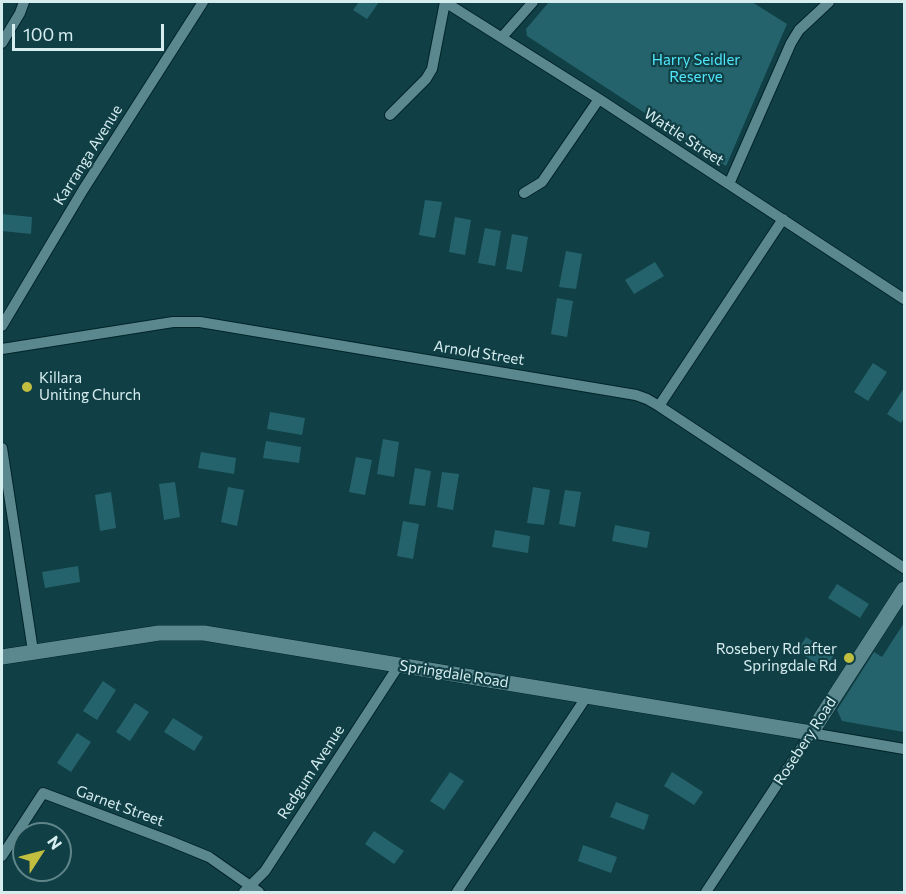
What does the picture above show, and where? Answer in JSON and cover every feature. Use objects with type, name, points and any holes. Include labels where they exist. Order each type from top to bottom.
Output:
[{"type":"main road","name":"Rosebery Road","points":[[811,733],[904,589]]},
{"type":"main road","name":"Springdale Road","points":[[2,657],[159,633],[204,633],[811,733]]},
{"type":"street","points":[[2,43],[24,2]]},
{"type":"street","name":"Karranga Avenue","points":[[2,326],[83,190],[203,2]]},
{"type":"street","points":[[390,115],[426,79],[432,69],[445,2]]},
{"type":"street","name":"Wattle Street","points":[[445,2],[599,99],[904,299]]},
{"type":"street","points":[[502,37],[533,2]]},
{"type":"street","points":[[729,184],[791,43],[799,30],[829,2]]},
{"type":"street","points":[[524,193],[543,182],[599,99]]},
{"type":"street","points":[[659,406],[783,219]]},
{"type":"street","name":"Arnold Street","points":[[2,349],[173,322],[200,322],[636,395],[659,406],[904,568]]},
{"type":"street","points":[[2,448],[33,651]]},
{"type":"street","name":"Redgum Avenue","points":[[251,890],[399,665]]},
{"type":"street","points":[[457,892],[587,696]]},
{"type":"street","name":"Springdale Road","points":[[811,733],[904,749]]},
{"type":"street","name":"Rosebery Road","points":[[706,892],[811,733]]},
{"type":"street","name":"Garnet Street","points":[[2,856],[43,793],[209,857],[251,890]]},
{"type":"green space","points":[[359,2],[379,2],[367,19],[353,10]]},
{"type":"green space","name":"Harry Seidler Reserve","points":[[549,2],[752,2],[787,24],[726,166],[527,36],[526,29]]},
{"type":"green space","points":[[425,200],[442,202],[435,238],[419,235]]},
{"type":"green space","points":[[2,214],[32,217],[31,234],[2,231]]},
{"type":"green space","points":[[455,217],[471,220],[465,255],[449,252]]},
{"type":"green space","points":[[485,228],[501,231],[495,266],[478,263]]},
{"type":"green space","points":[[512,234],[528,237],[522,272],[506,269]]},
{"type":"green space","points":[[566,251],[582,254],[576,289],[559,287]]},
{"type":"green space","points":[[655,262],[664,276],[634,294],[625,280]]},
{"type":"green space","points":[[557,298],[573,301],[567,337],[551,334]]},
{"type":"green space","points":[[873,363],[887,372],[868,401],[854,392]]},
{"type":"green space","points":[[904,388],[904,418],[901,423],[887,414]]},
{"type":"green space","points":[[270,412],[305,418],[302,435],[267,429]]},
{"type":"green space","points":[[383,439],[399,442],[394,477],[377,474]]},
{"type":"green space","points":[[266,441],[301,447],[299,463],[263,458]]},
{"type":"green space","points":[[201,452],[236,458],[234,474],[198,468]]},
{"type":"green space","points":[[356,457],[372,460],[365,495],[349,492]]},
{"type":"green space","points":[[415,468],[431,471],[425,506],[409,504]]},
{"type":"green space","points":[[442,472],[459,474],[453,510],[437,507]]},
{"type":"green space","points":[[175,482],[180,517],[164,520],[159,484]]},
{"type":"green space","points":[[228,487],[244,490],[237,526],[221,522]]},
{"type":"green space","points":[[533,487],[550,490],[544,525],[527,523]]},
{"type":"green space","points":[[565,490],[581,492],[575,527],[559,524]]},
{"type":"green space","points":[[111,492],[116,528],[100,531],[95,495]]},
{"type":"green space","points":[[403,521],[419,524],[413,559],[397,556]]},
{"type":"green space","points":[[615,525],[650,532],[647,548],[612,541]]},
{"type":"green space","points":[[495,530],[530,536],[528,553],[492,547]]},
{"type":"green space","points":[[78,566],[80,582],[45,588],[42,572]]},
{"type":"green space","points":[[837,584],[869,604],[860,618],[828,598]]},
{"type":"green space","points":[[904,623],[904,732],[842,721],[837,710],[874,652],[882,657]]},
{"type":"green space","points":[[806,637],[834,655],[825,669],[797,651]]},
{"type":"green space","points":[[103,681],[116,690],[97,720],[83,711]]},
{"type":"green space","points":[[135,703],[149,712],[130,741],[116,732]]},
{"type":"green space","points":[[173,718],[203,737],[194,751],[164,732]]},
{"type":"green space","points":[[77,733],[91,742],[71,772],[57,763]]},
{"type":"green space","points":[[450,772],[464,781],[444,810],[430,801]]},
{"type":"green space","points":[[672,772],[703,792],[694,805],[664,786]]},
{"type":"green space","points":[[616,802],[649,815],[644,830],[610,817]]},
{"type":"green space","points":[[374,831],[404,851],[394,864],[365,844]]},
{"type":"green space","points":[[583,845],[617,857],[611,873],[578,861]]},
{"type":"place","name":"Killara Uniting Church","points":[[27,387]]},
{"type":"place","name":"Rosebery Rd after Springdale Rd","points":[[849,658]]}]
